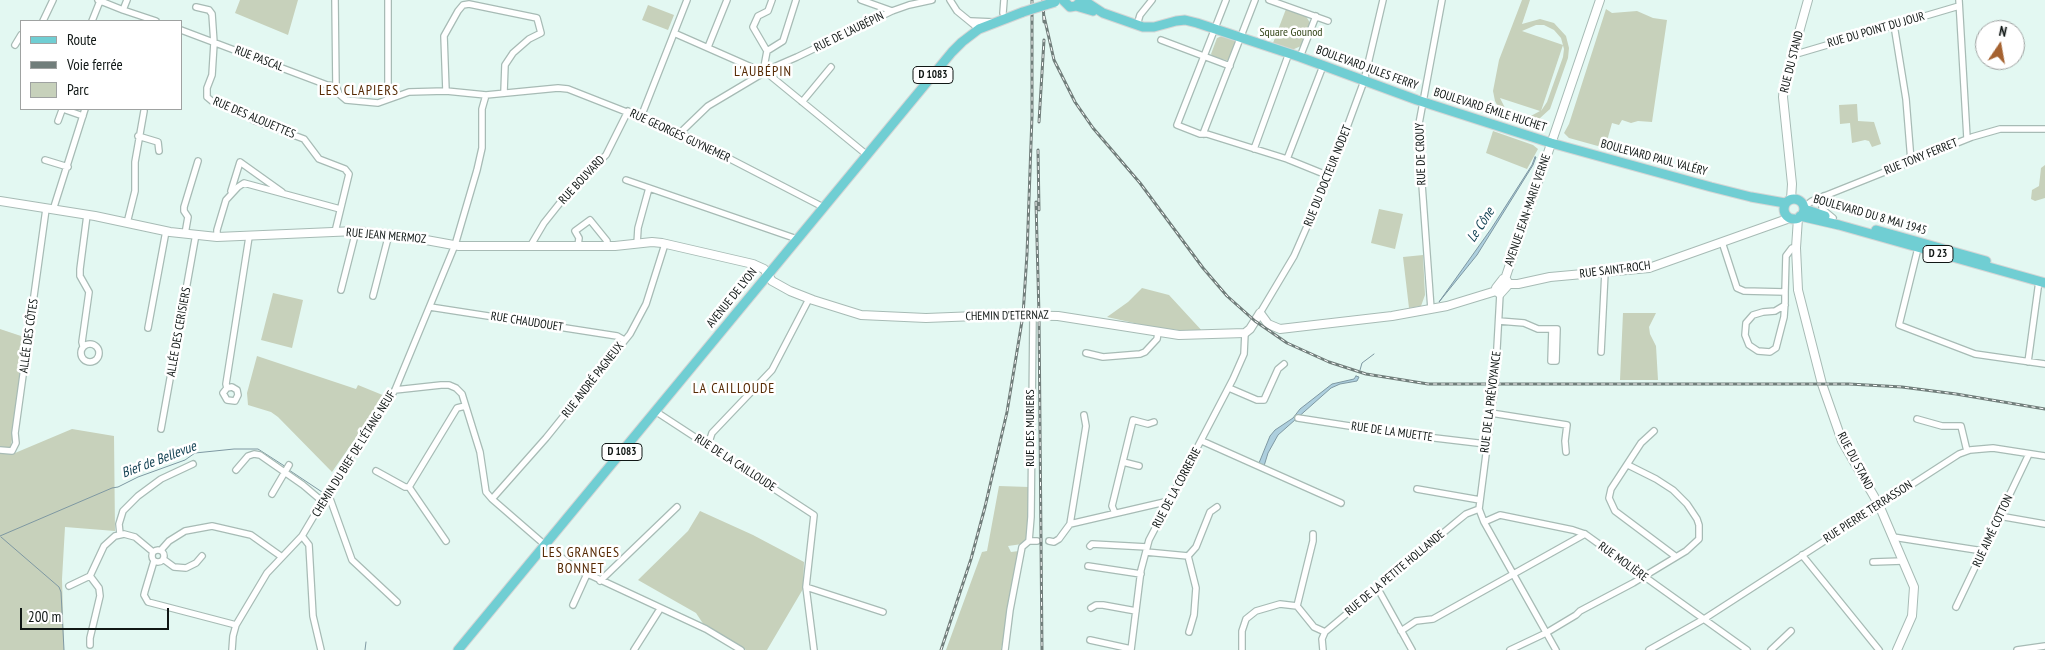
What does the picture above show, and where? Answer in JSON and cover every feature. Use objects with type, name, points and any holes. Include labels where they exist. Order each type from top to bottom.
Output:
[{"type":"main road","name":"BOULEVARD JULES FERRY","points":[[1060,1],[1070,7],[1080,2],[1103,13],[1137,25],[1154,27],[1176,20],[1185,20],[1300,57],[1422,101]]},
{"type":"main road","name":"AVENUE DE LYON","points":[[458,650],[952,52],[979,29],[1023,12],[1060,1]]},
{"type":"main road","name":"BOULEVARD ÉMILE HUCHET","points":[[1422,101],[1551,143]]},
{"type":"main road","name":"BOULEVARD PAUL VALÉRY","points":[[1551,143],[1793,210]]},
{"type":"main road","name":"BOULEVARD DU 8 MAI 1945","points":[[1793,210],[1833,218],[1970,254],[2043,281]]},
{"type":"main road","name":"BOULEVARD DU 8 MAI 1945","points":[[1793,210],[1918,248],[2043,281]]},
{"type":"street","points":[[43,20],[53,0]]},
{"type":"street","points":[[92,20],[99,0],[140,19]]},
{"type":"street","points":[[123,10],[127,0]]},
{"type":"street","points":[[335,0],[336,86]]},
{"type":"street","points":[[388,0],[388,99]]},
{"type":"street","points":[[642,117],[686,0]]},
{"type":"street","points":[[708,47],[727,0]]},
{"type":"street","points":[[763,71],[767,50],[754,28],[758,16],[768,11],[772,0]]},
{"type":"street","points":[[767,50],[783,41],[796,0]]},
{"type":"street","points":[[861,0],[892,11]]},
{"type":"street","name":"RUE DE L'AUBÉPIN","points":[[680,133],[708,106],[763,71],[797,57],[892,11],[932,0]]},
{"type":"street","points":[[950,0],[958,11],[971,20],[979,29]]},
{"type":"street","points":[[1003,12],[1004,0]]},
{"type":"street","points":[[1137,25],[1140,15],[1152,0]]},
{"type":"street","points":[[1226,0],[1177,126],[1287,158],[1329,176]]},
{"type":"street","points":[[1204,134],[1255,0]]},
{"type":"street","points":[[1269,0],[1328,21]]},
{"type":"street","name":"RUE DU DOCTEUR NODET","points":[[1252,326],[1294,256],[1329,176],[1364,81],[1383,0]]},
{"type":"street","name":"RUE DE CROUY","points":[[1431,309],[1418,132],[1422,101],[1442,0]]},
{"type":"street","name":"AVENUE JEAN-MARIE VERNE","points":[[1498,293],[1501,280],[1507,281],[1551,143],[1600,0]]},
{"type":"street","name":"RUE DU STAND","points":[[1808,0],[1783,97],[1792,184],[1798,290],[1822,384],[1842,441],[1879,505],[1914,587],[1914,606],[1909,626],[1897,650]]},
{"type":"street","points":[[446,91],[444,36],[464,3],[537,18],[541,34],[529,39],[513,53],[505,65],[504,92]]},
{"type":"street","points":[[1959,3],[1967,138]]},
{"type":"street","name":"RUE DU POINT DU JOUR","points":[[1793,55],[1894,25],[1959,3]]},
{"type":"street","points":[[196,7],[209,10],[212,14],[214,42]]},
{"type":"street","points":[[1300,57],[1316,16]]},
{"type":"street","points":[[971,20],[995,22]]},
{"type":"street","points":[[1894,25],[1906,99],[1911,161]]},
{"type":"street","name":"RUE PASCAL","points":[[182,30],[328,85],[336,86]]},
{"type":"street","points":[[674,33],[763,71],[866,155]]},
{"type":"street","points":[[15,45],[20,37]]},
{"type":"street","points":[[1161,40],[1230,66]]},
{"type":"street","name":"RUE DES ALOUETTES","points":[[214,42],[212,75],[207,88],[207,97],[213,102],[246,114],[253,120],[304,139],[319,159],[345,169],[349,174],[340,209]]},
{"type":"street","points":[[1254,149],[1289,54]]},
{"type":"street","points":[[1287,158],[1323,66]]},
{"type":"street","points":[[802,102],[830,67]]},
{"type":"street","name":"RUE GEORGES GUYNEMER","points":[[336,86],[339,94],[346,100],[378,103],[409,92],[446,91],[486,95],[530,90],[568,89],[680,133],[823,207]]},
{"type":"street","name":"CHEMIN DU BIEF DE L'ÉTANG NEUF","points":[[232,650],[236,625],[267,573],[302,536],[394,390],[455,245],[478,170],[482,148],[482,109],[486,95]]},
{"type":"street","points":[[58,121],[63,110]]},
{"type":"street","points":[[66,110],[83,116]]},
{"type":"street","points":[[50,209],[68,167],[85,110]]},
{"type":"street","points":[[127,222],[135,191],[134,171],[138,136],[144,111]]},
{"type":"street","name":"RUE BOUVARD","points":[[531,245],[544,223],[571,188],[606,155],[628,111]]},
{"type":"street","name":"RUE TONY FERRET","points":[[1793,210],[1967,138],[2000,129],[2045,129]]},
{"type":"street","points":[[138,136],[158,142],[159,151]]},
{"type":"street","points":[[45,160],[68,167]]},
{"type":"street","points":[[185,234],[188,217],[184,207],[198,161]]},
{"type":"street","points":[[231,194],[240,162],[287,195]]},
{"type":"street","points":[[626,180],[797,239]]},
{"type":"street","points":[[216,236],[226,200],[244,183],[340,209],[335,232]]},
{"type":"street","points":[[637,244],[638,228],[649,188]]},
{"type":"street","points":[[1824,196],[1822,209],[1833,218]]},
{"type":"street","name":"RUE JEAN MERMOZ","points":[[0,201],[127,222],[185,234],[216,236],[249,237],[356,232],[389,234],[455,245],[607,246],[652,242],[753,264],[764,269],[768,274]]},
{"type":"street","name":"ALLÉE DES CÔTES","points":[[0,450],[12,451],[16,443],[15,433],[50,209]]},
{"type":"street","name":"RUE SAINT-ROCH","points":[[1507,281],[1518,284],[1550,277],[1649,268],[1775,222],[1793,210]]},
{"type":"street","points":[[83,346],[89,292],[80,276],[80,269],[86,215]]},
{"type":"street","points":[[578,246],[579,238],[574,231],[590,220],[607,241],[607,246]]},
{"type":"street","points":[[148,328],[166,230]]},
{"type":"street","points":[[341,290],[356,232]]},
{"type":"street","name":"ALLÉE DES CERISIERS","points":[[161,429],[196,234]]},
{"type":"street","points":[[372,296],[389,234]]},
{"type":"street","points":[[227,388],[226,384],[249,237]]},
{"type":"street","points":[[1722,242],[1737,288],[1744,291],[1785,292]]},
{"type":"street","name":"RUE ANDRÉ PAGNEUX","points":[[492,499],[552,431],[630,334],[646,304],[665,244]]},
{"type":"street","points":[[1784,305],[1775,312],[1763,312],[1754,315],[1746,324],[1746,335],[1750,345],[1758,351],[1770,352],[1776,348],[1779,341],[1784,305],[1786,256],[1792,248],[1796,248]]},
{"type":"street","points":[[1918,248],[1899,325],[1975,354],[2045,364]]},
{"type":"street","points":[[1601,352],[1605,272]]},
{"type":"street","name":"CHEMIN D'ETERNAZ","points":[[768,274],[772,281],[809,298],[860,315],[926,318],[1058,316],[1158,333],[1195,335],[1245,333]]},
{"type":"street","points":[[2028,362],[2043,281]]},
{"type":"street","points":[[1245,333],[1252,326],[1259,323],[1268,324],[1280,330],[1431,309],[1498,293]]},
{"type":"street","name":"RUE DE LA PRÉVOYANCE","points":[[1479,508],[1486,444],[1492,412],[1499,321],[1498,293]]},
{"type":"street","points":[[708,445],[712,433],[772,370],[809,298]]},
{"type":"street","name":"RUE CHAUDOUET","points":[[430,307],[617,336],[624,340]]},
{"type":"street","points":[[1260,313],[1268,324]]},
{"type":"street","name":"RUE DES MURIERS","points":[[1005,650],[1010,610],[1022,548],[1029,541],[1031,517],[1033,315]]},
{"type":"street","points":[[1499,321],[1524,323],[1538,329],[1552,329],[1557,329],[1556,361],[1551,361],[1552,329]]},
{"type":"street","points":[[1086,353],[1103,357],[1140,354],[1146,352],[1156,339],[1158,333]]},
{"type":"street","name":"RUE DE LA CORRERIE","points":[[1131,649],[1141,574],[1155,527],[1229,388],[1244,354],[1245,333]]},
{"type":"street","points":[[1229,388],[1257,400],[1264,400],[1278,370],[1284,364]]},
{"type":"street","points":[[394,390],[449,385],[460,391],[480,452],[486,492],[492,499],[545,545],[576,568],[706,629],[738,649]]},
{"type":"street","points":[[409,487],[457,408],[465,406]]},
{"type":"street","name":"RUE DE LA CAILLOUDE","points":[[655,412],[814,515],[806,587]]},
{"type":"street","points":[[1492,412],[1567,425],[1566,452]]},
{"type":"street","points":[[1049,541],[1054,542],[1059,539],[1070,524],[1086,426],[1084,414]]},
{"type":"street","name":"RUE DE LA MUETTE","points":[[1298,418],[1401,434],[1486,444]]},
{"type":"street","points":[[1917,419],[1942,426],[1961,426],[1967,451]]},
{"type":"street","points":[[1114,513],[1112,506],[1133,420],[1148,424],[1154,422]]},
{"type":"street","points":[[1654,431],[1640,443],[1609,493],[1611,506],[1675,556]]},
{"type":"street","points":[[1202,441],[1341,503]]},
{"type":"street","name":"RUE PIERRE TERRASSON","points":[[1649,650],[1704,619],[1944,462],[1967,451],[1993,448],[2045,456]]},
{"type":"street","points":[[236,470],[248,456],[261,452],[323,502]]},
{"type":"street","name":"RUE AIMÉ COTTON","points":[[1956,608],[2029,454]]},
{"type":"street","points":[[1123,462],[1139,466]]},
{"type":"street","points":[[120,534],[119,524],[123,511],[133,501],[161,479],[193,464]]},
{"type":"street","points":[[1510,650],[1546,633],[1580,611],[1643,577],[1694,545],[1699,539],[1699,525],[1693,512],[1673,490],[1628,465]]},
{"type":"street","points":[[272,494],[290,466]]},
{"type":"street","points":[[376,471],[405,487],[409,487],[446,541]]},
{"type":"street","points":[[1417,489],[1480,500]]},
{"type":"street","points":[[328,493],[352,560],[397,602]]},
{"type":"street","points":[[1070,524],[1169,501]]},
{"type":"street","points":[[600,580],[677,507]]},
{"type":"street","points":[[1188,556],[1196,547],[1210,512],[1217,507]]},
{"type":"street","points":[[1479,508],[1484,522],[1556,650]]},
{"type":"street","name":"RUE DE LA PETITE HOLLANDE","points":[[1326,632],[1454,523],[1466,514],[1479,508]]},
{"type":"street","name":"RUE MOLIÈRE","points":[[1484,522],[1500,516],[1585,534],[1747,650]]},
{"type":"street","points":[[1999,516],[2045,524]]},
{"type":"street","points":[[153,552],[161,550],[169,541],[185,531],[212,526],[251,535],[282,557]]},
{"type":"street","points":[[69,586],[90,576],[104,546],[111,538],[120,534],[135,537],[153,552]]},
{"type":"street","points":[[1297,606],[1313,541],[1313,534]]},
{"type":"street","points":[[1401,631],[1416,621],[1433,619],[1585,534]]},
{"type":"street","points":[[302,536],[309,545],[313,616],[321,650]]},
{"type":"street","points":[[1893,537],[1983,551]]},
{"type":"street","points":[[1029,541],[1037,542]]},
{"type":"street","points":[[1090,546],[1092,544],[1188,556]]},
{"type":"street","points":[[161,550],[163,559]]},
{"type":"street","points":[[153,552],[152,558],[154,561],[145,591],[145,599],[148,602],[236,625]]},
{"type":"street","points":[[1802,555],[1879,650]]},
{"type":"street","points":[[163,559],[174,567],[186,568],[196,563],[202,556]]},
{"type":"street","points":[[1188,556],[1196,588],[1194,615],[1190,632]]},
{"type":"street","points":[[154,561],[158,562],[163,559]]},
{"type":"street","points":[[1873,562],[1903,561]]},
{"type":"street","points":[[1088,566],[1141,574]]},
{"type":"street","points":[[573,604],[587,574]]},
{"type":"street","points":[[90,576],[99,588],[100,596],[90,644]]},
{"type":"street","points":[[814,650],[806,587],[883,612]]},
{"type":"street","points":[[1378,589],[1412,650]]},
{"type":"street","points":[[1091,608],[1096,604],[1136,611]]},
{"type":"street","points":[[1242,650],[1242,631],[1246,619],[1256,611],[1280,604],[1297,606],[1314,628],[1326,632],[1322,639],[1323,648]]},
{"type":"street","points":[[634,650],[660,608]]},
{"type":"street","points":[[1771,650],[1791,631]]},
{"type":"street","points":[[1090,640],[1131,649]]},
{"type":"street","points":[[2017,650],[2045,646]]},
{"type":"green space","points":[[240,0],[298,0],[288,35],[235,13]]},
{"type":"green space","points":[[1522,0],[1530,0],[1522,24],[1540,19],[1554,23],[1566,36],[1569,48],[1568,58],[1550,109],[1539,119],[1525,123],[1515,121],[1502,114],[1495,101],[1493,91],[1499,60]],"holes":[[[1536,25],[1544,25],[1554,30],[1561,38],[1563,45],[1522,31]],[[1563,45],[1564,49],[1547,102],[1541,111]],[[1500,98],[1540,111],[1529,117],[1517,116],[1506,110]]]},
{"type":"green space","points":[[648,5],[674,15],[668,30],[642,20]]},
{"type":"green space","name":"Square Gounod","points":[[1286,9],[1306,16],[1310,23],[1301,46],[1292,50],[1273,43]]},
{"type":"green space","points":[[1606,9],[1612,13],[1637,11],[1653,18],[1667,20],[1652,122],[1638,121],[1631,123],[1622,120],[1619,125],[1612,123],[1605,148],[1569,138],[1564,133],[1569,124]]},
{"type":"green space","points":[[1222,36],[1237,41],[1230,61],[1213,57],[1211,54],[1217,38]]},
{"type":"green space","points":[[1857,104],[1858,121],[1874,122],[1881,144],[1872,147],[1869,141],[1865,140],[1852,143],[1850,123],[1840,124],[1839,105]]},
{"type":"green space","points":[[1493,131],[1533,145],[1538,149],[1527,169],[1486,153]]},
{"type":"green space","points":[[2045,165],[2045,198],[2035,201],[2031,199],[2032,190],[2039,186],[2041,168]]},
{"type":"green space","points":[[1379,209],[1403,214],[1395,249],[1371,243]]},
{"type":"green space","points":[[1423,255],[1425,295],[1421,306],[1409,308],[1403,257]]},
{"type":"green space","points":[[1142,288],[1169,295],[1204,333],[1152,327],[1107,317],[1128,302]]},
{"type":"green space","points":[[273,293],[303,300],[292,348],[261,340]]},
{"type":"green space","points":[[1623,313],[1656,313],[1649,327],[1656,346],[1658,380],[1620,380]]},
{"type":"green space","points":[[0,329],[27,338],[11,446],[9,448],[0,447]]},
{"type":"green space","points":[[257,356],[356,389],[358,385],[385,396],[332,472],[278,417],[271,412],[248,405],[247,393]]},
{"type":"green space","points":[[72,429],[114,436],[115,531],[65,527],[62,579],[64,650],[0,650],[0,452],[15,453]]},
{"type":"green space","points":[[999,486],[1029,487],[1027,538],[1022,544],[1008,546],[1011,552],[1019,551],[1001,650],[946,650],[982,552],[987,551]]},
{"type":"green space","points":[[700,511],[753,535],[804,562],[803,589],[767,650],[746,650],[704,625],[696,613],[638,580],[688,531]]},
{"type":"water","name":"Le Cône","points":[[1535,157],[1533,165],[1477,255],[1439,302],[1491,229],[1532,165]]},
{"type":"water","points":[[1356,376],[1359,377],[1357,381],[1340,384],[1331,388],[1278,435],[1268,453],[1264,466],[1259,463],[1270,436],[1275,430],[1293,418],[1300,409],[1332,384],[1354,379]]},
{"type":"waterway","name":"Le Cône","points":[[1360,370],[1362,363],[1374,354]]},
{"type":"waterway","name":"Bief de Bellevue","points":[[0,536],[138,477],[185,460],[195,453],[234,449],[258,449],[286,467]]},
{"type":"waterway","name":"Bief de Bellevue","points":[[289,470],[322,492]]},
{"type":"waterway","points":[[1,537],[59,587],[61,592],[64,650]]},
{"type":"waterway","name":"Bief de Bellevue","points":[[365,650],[366,642]]},
{"type":"tunnel","points":[[1037,541],[1049,541]]},
{"type":"railway","points":[[941,650],[971,559],[985,507],[1007,412],[1023,315],[1032,116],[1032,0]]},
{"type":"railway","points":[[1043,0],[1044,22]]},
{"type":"railway","points":[[1044,16],[1054,60],[1075,102],[1093,128],[1140,183],[1203,268],[1227,296],[1255,321],[1287,343],[1329,362],[1366,374],[1428,384],[1849,384],[1902,387],[2045,409]]},
{"type":"railway","points":[[1039,122],[1044,40]]},
{"type":"railway","points":[[1038,150],[1039,210]]},
{"type":"railway","points":[[1036,202],[1042,650]]},
{"type":"district","name":"L'AUBÉPIN","points":[[763,72]]},
{"type":"district","name":"LES CLAPIERS","points":[[359,91]]},
{"type":"district","name":"LA CAILLOUDE","points":[[734,389]]},
{"type":"district","name":"LES GRANGES BONNET","points":[[581,562]]}]
